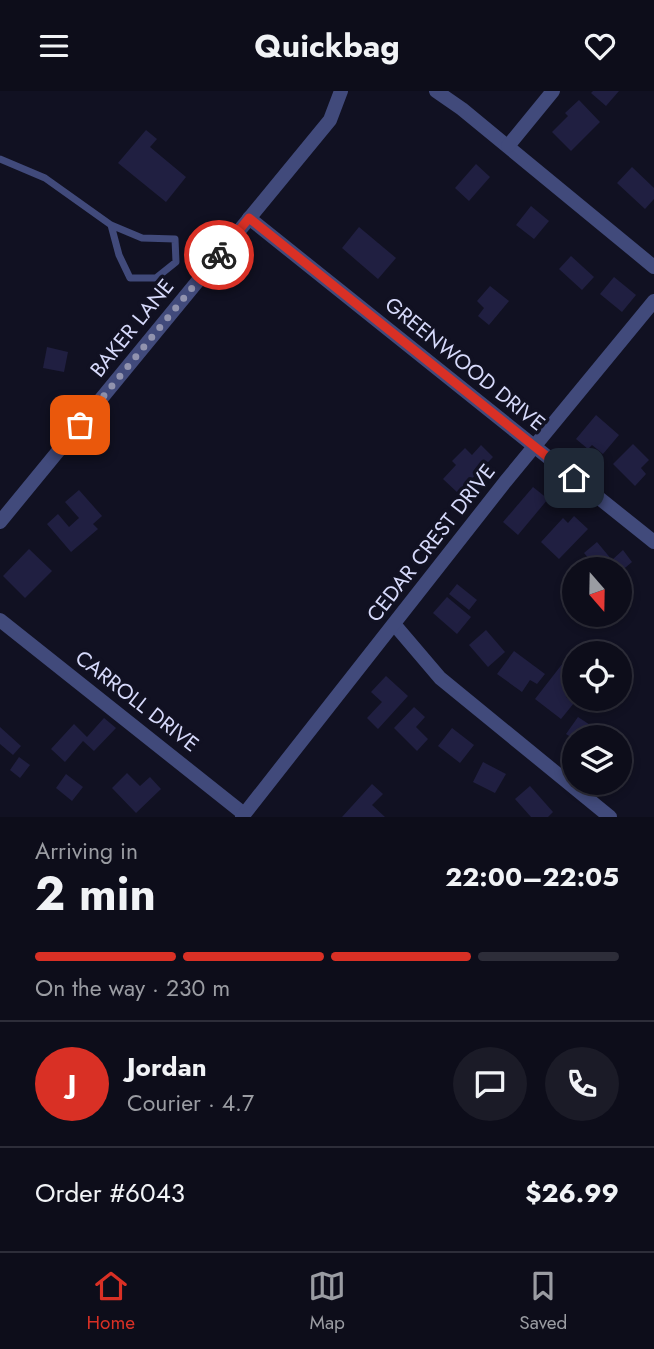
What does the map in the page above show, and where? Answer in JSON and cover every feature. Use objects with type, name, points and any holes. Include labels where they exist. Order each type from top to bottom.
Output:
[{"type":"street","name":"BAKER LANE","points":[[0,522],[330,120],[341,91]]},
{"type":"street","points":[[436,91],[508,146],[654,267]]},
{"type":"street","points":[[508,146],[553,91]]},
{"type":"street","name":"GREENWOOD DRIVE","points":[[249,218],[654,542]]},
{"type":"street","name":"CEDAR CREST DRIVE","points":[[243,815],[534,447],[654,301]]},
{"type":"street","name":"CARROLL DRIVE","points":[[0,620],[243,815]]},
{"type":"street","points":[[394,624],[440,678],[610,817]]},
{"type":"lane","points":[[0,159],[45,178],[111,225],[142,238],[176,239],[176,262],[156,278],[130,278],[119,255],[111,225]]},
{"type":"building","points":[[619,91],[606,106],[591,93]]},
{"type":"building","points":[[579,100],[600,122],[571,151],[552,132],[568,116],[565,113]]},
{"type":"building","points":[[146,130],[157,139],[150,147],[186,177],[166,202],[118,163]]},
{"type":"building","points":[[476,164],[490,177],[469,201],[455,188]]},
{"type":"building","points":[[632,167],[654,188],[654,199],[645,209],[617,183]]},
{"type":"building","points":[[531,206],[549,221],[534,239],[516,225]]},
{"type":"building","points":[[359,227],[396,258],[378,279],[342,248]]},
{"type":"building","points":[[571,256],[594,277],[582,290],[559,269]]},
{"type":"building","points":[[614,277],[636,295],[622,312],[600,294]]},
{"type":"building","points":[[490,286],[509,301],[489,325],[478,316],[484,308],[477,301]]},
{"type":"building","points":[[47,347],[68,352],[64,372],[43,368]]},
{"type":"building","points":[[596,415],[619,435],[603,454],[592,445],[588,449],[576,439]]},
{"type":"building","points":[[633,444],[649,460],[641,468],[646,474],[635,486],[613,464]]},
{"type":"building","points":[[481,445],[493,457],[458,493],[443,479],[456,465],[452,461],[465,448],[472,455]]},
{"type":"building","points":[[533,487],[548,499],[518,535],[503,522]]},
{"type":"building","points":[[79,490],[102,516],[93,524],[98,529],[71,552],[47,524],[58,514],[69,527],[79,518],[65,502]]},
{"type":"building","points":[[574,516],[588,529],[559,559],[541,542],[563,518],[568,523]]},
{"type":"building","points":[[597,542],[610,557],[588,557],[584,553]]},
{"type":"building","points":[[29,549],[52,571],[25,598],[3,576]]},
{"type":"building","points":[[623,550],[628,557],[615,557]]},
{"type":"building","points":[[457,584],[477,600],[469,610],[449,594]]},
{"type":"building","points":[[447,597],[471,617],[457,634],[433,613]]},
{"type":"building","points":[[486,630],[505,652],[488,667],[469,645]]},
{"type":"building","points":[[514,651],[545,674],[537,684],[530,680],[522,692],[497,674]]},
{"type":"building","points":[[562,664],[562,711],[568,711],[561,719],[535,699]]},
{"type":"building","points":[[386,676],[408,696],[378,729],[367,718],[382,702],[371,692]]},
{"type":"building","points":[[414,707],[425,717],[416,727],[428,739],[417,751],[394,728]]},
{"type":"building","points":[[578,717],[590,725],[572,725]]},
{"type":"building","points":[[104,718],[116,728],[94,751],[83,741],[65,762],[51,749],[74,724],[87,737]]},
{"type":"building","points":[[0,727],[21,746],[13,755],[0,744]]},
{"type":"building","points":[[452,728],[474,745],[460,763],[438,746]]},
{"type":"building","points":[[19,757],[30,765],[20,778],[10,770]]},
{"type":"building","points":[[483,762],[506,774],[495,793],[473,782]]},
{"type":"building","points":[[127,773],[140,786],[150,777],[161,789],[136,813],[112,788]]},
{"type":"building","points":[[66,774],[83,787],[72,801],[56,788]]},
{"type":"building","points":[[372,784],[383,794],[372,805],[385,817],[342,817]]},
{"type":"building","points":[[530,786],[553,812],[548,817],[531,817],[515,799]]},
{"type":"way so far","points":[[80,425],[219,255]]},
{"type":"route","points":[[219,255],[249,218],[574,478]]}]
